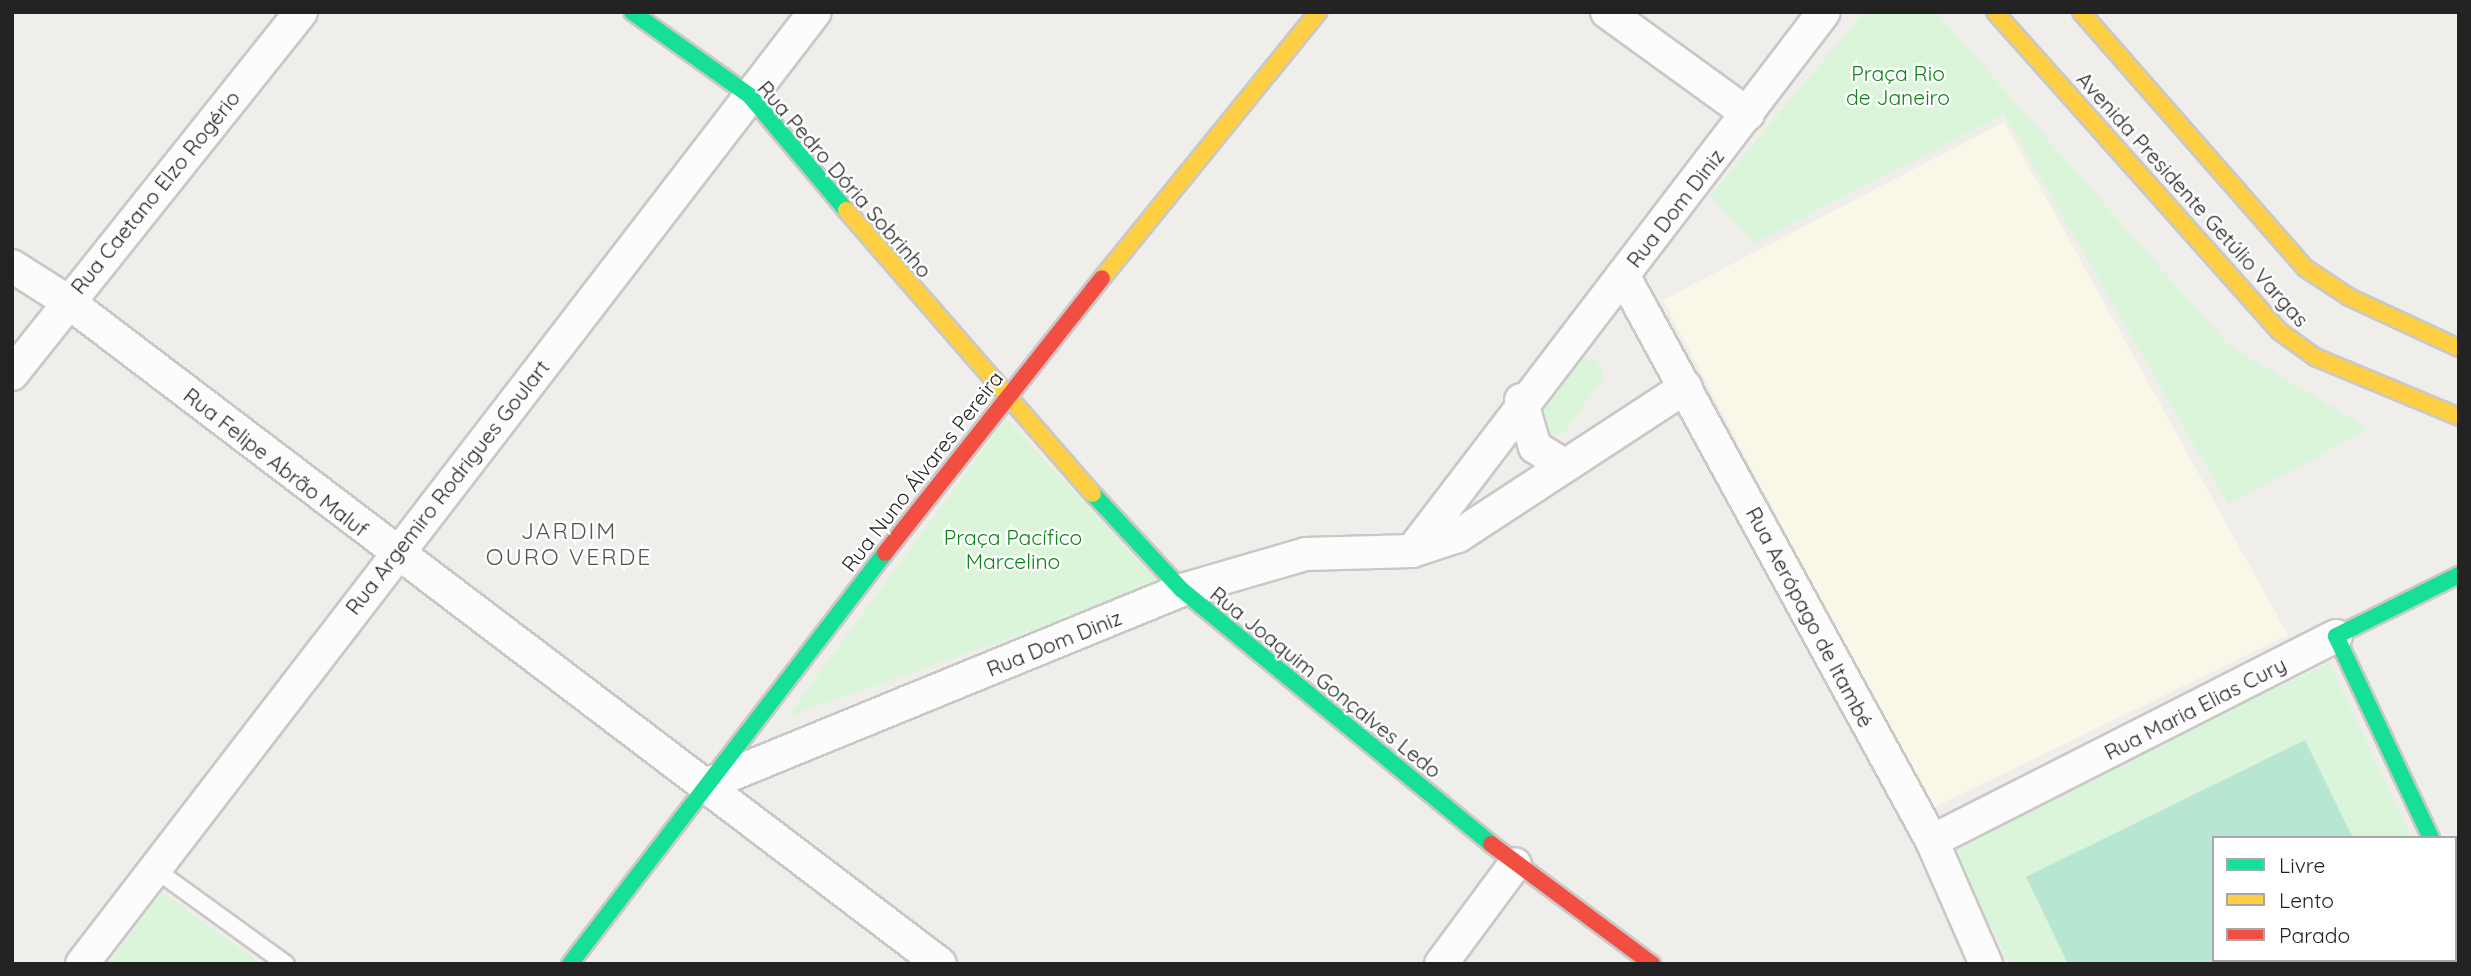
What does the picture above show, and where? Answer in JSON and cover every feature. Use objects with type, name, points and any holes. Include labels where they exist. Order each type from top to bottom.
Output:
[{"type":"street","name":"Rua Caetano Elzo Rogério","points":[[12,374],[67,301],[301,12]]},
{"type":"street","name":"Rua Pedro Dória Sobrinho","points":[[632,12],[751,96],[1004,398]]},
{"type":"street","name":"Rua Argemiro Rodrigues Goulart","points":[[82,964],[395,553],[815,12]]},
{"type":"street","name":"Rua Nuno Álvares Pereira","points":[[570,964],[1004,398],[1318,12]]},
{"type":"street","points":[[1607,12],[1748,114]]},
{"type":"street","name":"Rua Dom Diniz","points":[[1412,551],[1521,400],[1623,275],[1824,12]]},
{"type":"street","name":"Avenida Presidente Getúlio Vargas","points":[[1995,12],[2279,331],[2315,357],[2459,417]]},
{"type":"street","name":"Avenida Presidente Getúlio Vargas","points":[[2081,12],[2305,268],[2349,297],[2459,348]]},
{"type":"street","name":"Rua Felipe Abrão Maluf","points":[[12,266],[67,301],[395,553],[708,784],[940,964]]},
{"type":"street","name":"Rua Aerópago de Itambé","points":[[1623,275],[1932,841],[1986,964]]},
{"type":"street","name":"Rua Dom Diniz","points":[[708,784],[1182,590],[1306,554],[1412,551],[1458,536],[1562,464],[1686,387]]},
{"type":"street","name":"Rua Joaquim Gonçalves Ledo","points":[[1004,398],[1182,590],[1515,864],[1652,964]]},
{"type":"street","points":[[1521,400],[1535,447],[1562,464]]},
{"type":"street","name":"Rua Maria Elias Cury","points":[[1932,841],[2459,575]]},
{"type":"street","points":[[2336,636],[2430,836]]},
{"type":"street","points":[[1441,964],[1515,864]]},
{"type":"lane","points":[[156,870],[286,964]]},
{"type":"shaded area","points":[[2004,122],[2288,635],[1931,809],[1663,300]]},
{"type":"green space","name":"Praça Rio de Janeiro","points":[[1864,12],[1936,12],[2228,345],[2369,429],[2228,504],[2004,114],[1754,243],[1710,196]]},
{"type":"green space","points":[[1596,358],[1604,377],[1563,434],[1548,435],[1539,416],[1581,359]]},
{"type":"green space","name":"Praça Pacífico Marcelino","points":[[1006,418],[1161,585],[788,716]]},
{"type":"green space","points":[[2329,663],[2411,836],[2352,836],[2305,740],[2026,878],[2068,964],[2009,964],[1950,842]]},
{"type":"green space","points":[[2305,740],[2352,836],[2212,836],[2212,962],[2414,964],[2068,964],[2026,877]]},
{"type":"green space","points":[[162,892],[261,964],[108,964]]},
{"type":"traffic: fast","points":[[632,12],[750,96],[846,210]]},
{"type":"traffic: fast","points":[[1093,494],[1182,590],[1491,844]]},
{"type":"traffic: fast","points":[[570,964],[885,553]]},
{"type":"traffic: fast","points":[[2430,836],[2336,636],[2459,575]]},
{"type":"traffic: slow","points":[[1102,278],[1318,12]]},
{"type":"traffic: slow","points":[[1995,12],[2279,331],[2315,357],[2459,417]]},
{"type":"traffic: slow","points":[[2081,12],[2305,268],[2349,297],[2459,348]]},
{"type":"traffic: slow","points":[[846,210],[1093,494]]},
{"type":"traffic: slow","points":[[2457,892],[2459,896]]},
{"type":"traffic: jam","points":[[885,553],[1102,278]]},
{"type":"traffic: jam","points":[[1491,844],[1652,964]]},
{"type":"district","name":"JARDIM OURO VERDE","points":[[569,544]]}]
